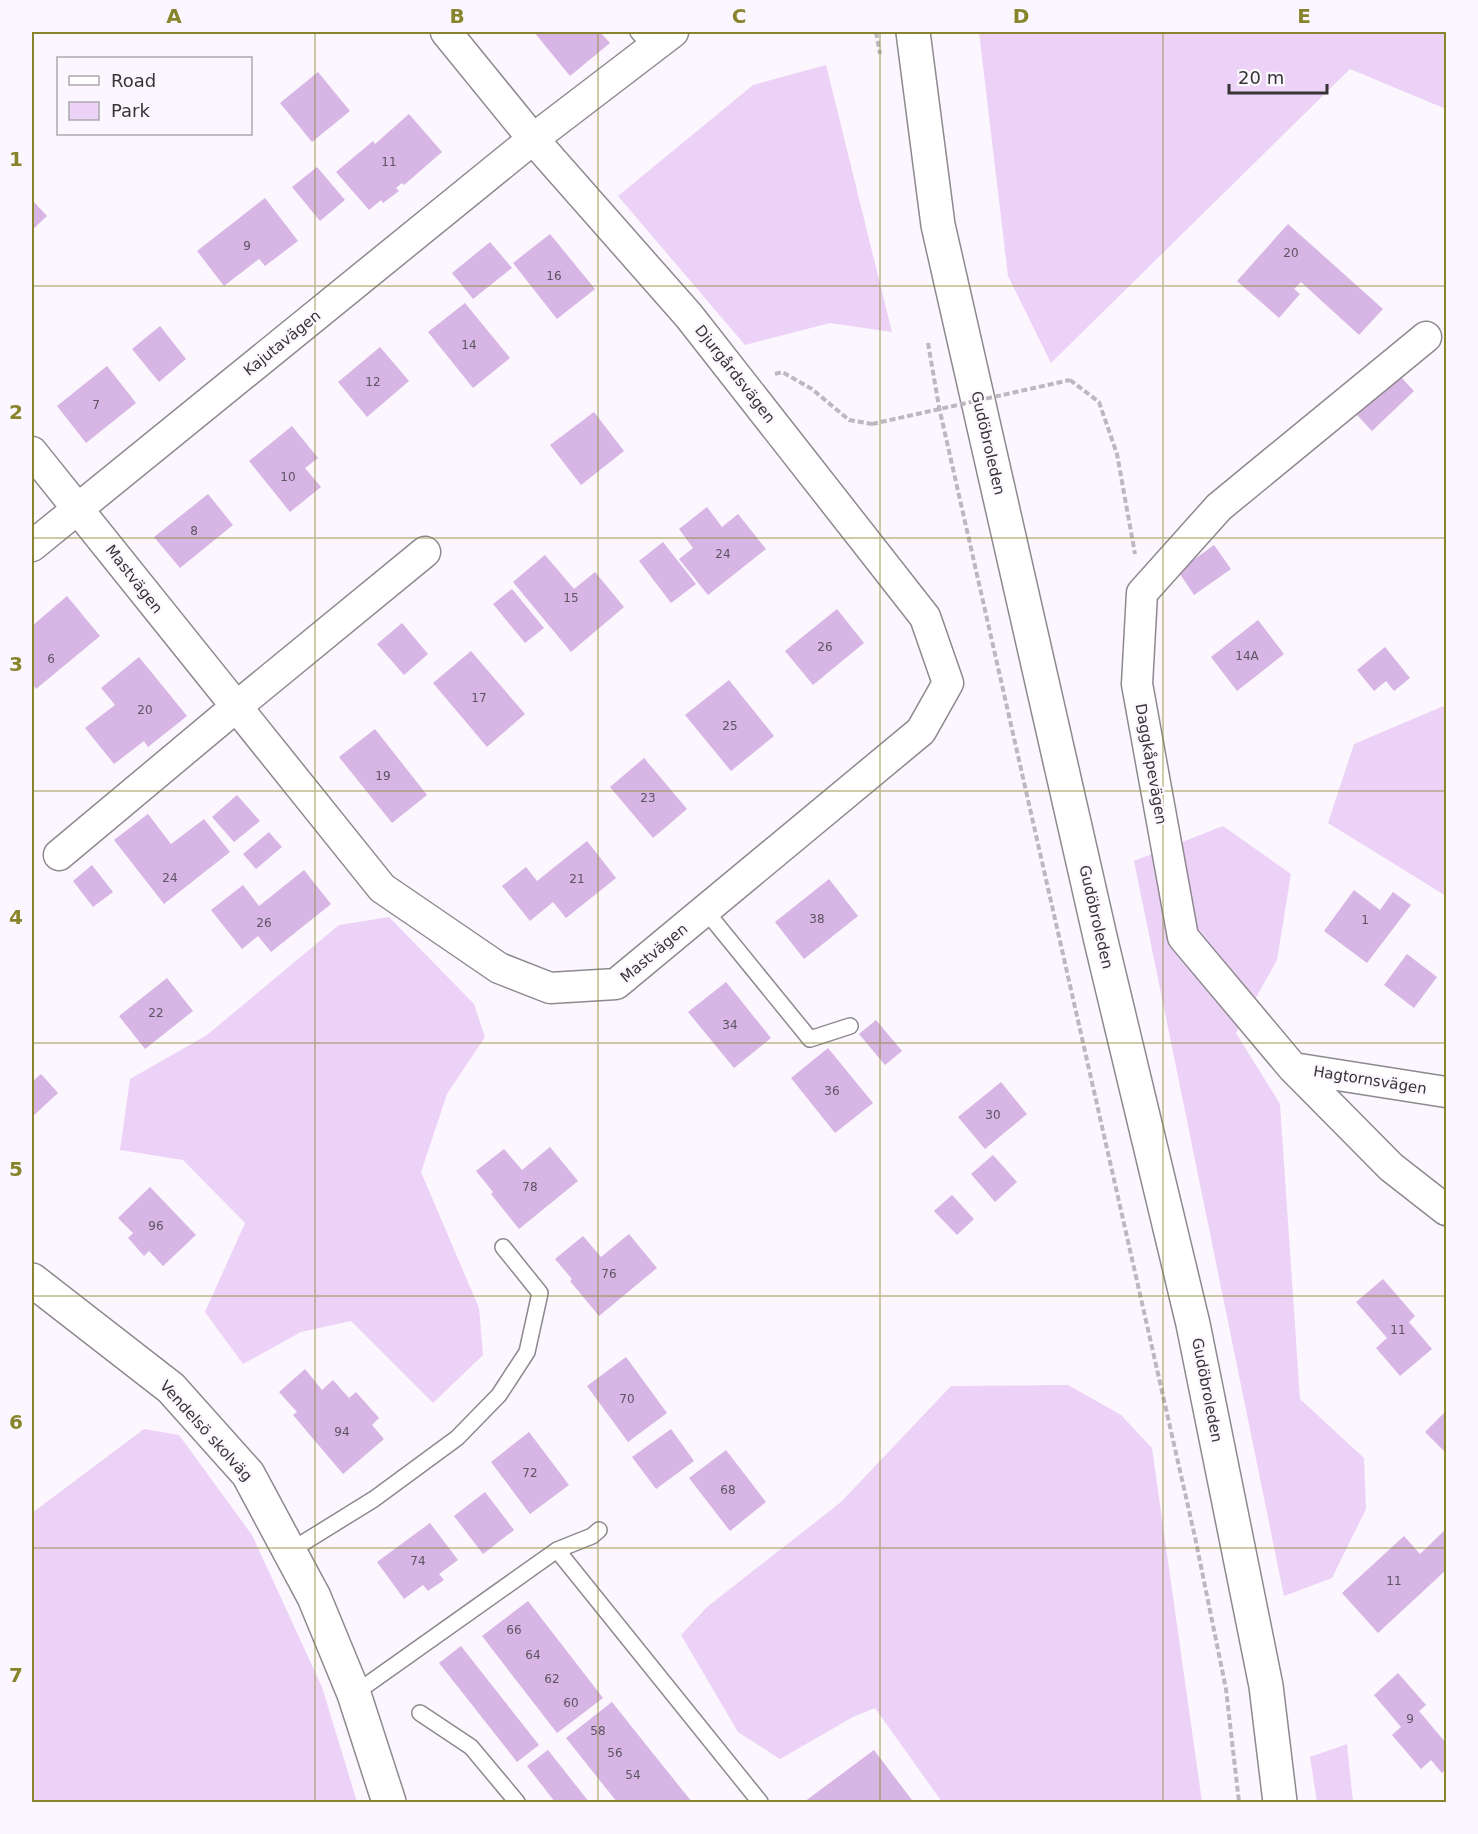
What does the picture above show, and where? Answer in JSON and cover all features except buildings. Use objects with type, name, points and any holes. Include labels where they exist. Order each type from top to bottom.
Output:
[{"type":"main road","name":"Gudöbroleden","points":[[913,32],[938,225],[1104,952],[1193,1324],[1266,1686],[1280,1803]]},
{"type":"main road","name":"Vendelsö skolväg","points":[[32,1280],[171,1388],[248,1474],[314,1597],[354,1694],[388,1803]]},
{"type":"street","name":"Djurgårdsvägen","points":[[446,32],[533,140],[689,316],[926,617]]},
{"type":"street","points":[[533,140],[655,37]]},
{"type":"street","name":"Kajutavägen","points":[[32,546],[533,140]]},
{"type":"street","points":[[1142,593],[1220,507],[1426,337]]},
{"type":"street","name":"Mastvägen","points":[[32,452],[382,888],[499,968],[550,988],[616,984],[921,731],[948,684],[926,617]]},
{"type":"street","points":[[59,855],[426,552]]},
{"type":"street","name":"Daggkåpevägen","points":[[1142,593],[1137,684],[1183,937],[1293,1068],[1391,1167],[1446,1210]]},
{"type":"street","name":"Hagtornsvägen","points":[[1293,1068],[1446,1092]]},
{"type":"lane","points":[[705,910],[810,1039],[850,1026]]},
{"type":"lane","points":[[290,1551],[374,1499],[457,1438],[499,1395],[527,1352],[540,1293],[503,1247]]},
{"type":"lane","points":[[354,1694],[557,1550],[592,1536],[599,1530]]},
{"type":"lane","points":[[557,1550],[760,1803]]},
{"type":"lane","points":[[420,1713],[471,1747],[517,1803]]},
{"type":"path","points":[[876,32],[880,55]]},
{"type":"path","points":[[927,337],[941,419],[1195,1537],[1226,1689],[1239,1803]]},
{"type":"path","points":[[743,384],[782,372],[812,389],[849,420],[872,424],[1070,380],[1099,402],[1117,454],[1142,593]]},
{"type":"green space","points":[[979,32],[1446,32],[1446,109],[1350,69],[1051,363],[1008,276]]},
{"type":"green space","points":[[826,65],[892,332],[830,323],[745,345],[618,196],[753,85]]},
{"type":"green space","points":[[1446,705],[1446,896],[1328,823],[1354,744]]},
{"type":"green space","points":[[1223,826],[1291,874],[1277,960],[1236,1033],[1280,1104],[1300,1399],[1364,1458],[1366,1509],[1332,1578],[1284,1596],[1134,861]]},
{"type":"green space","points":[[389,917],[474,1004],[485,1037],[447,1094],[421,1172],[479,1308],[483,1355],[433,1403],[351,1321],[301,1332],[243,1364],[205,1312],[245,1223],[183,1160],[120,1150],[130,1079],[207,1035],[339,925]]},
{"type":"green space","points":[[1068,1385],[1121,1415],[1152,1448],[1202,1802],[942,1802],[875,1708],[853,1717],[780,1759],[738,1732],[681,1635],[707,1607],[841,1502],[951,1386]]},
{"type":"green space","points":[[144,1429],[179,1435],[252,1535],[322,1687],[357,1802],[32,1802],[32,1513]]},
{"type":"green space","points":[[1347,1744],[1353,1802],[1317,1802],[1310,1757]]}]
